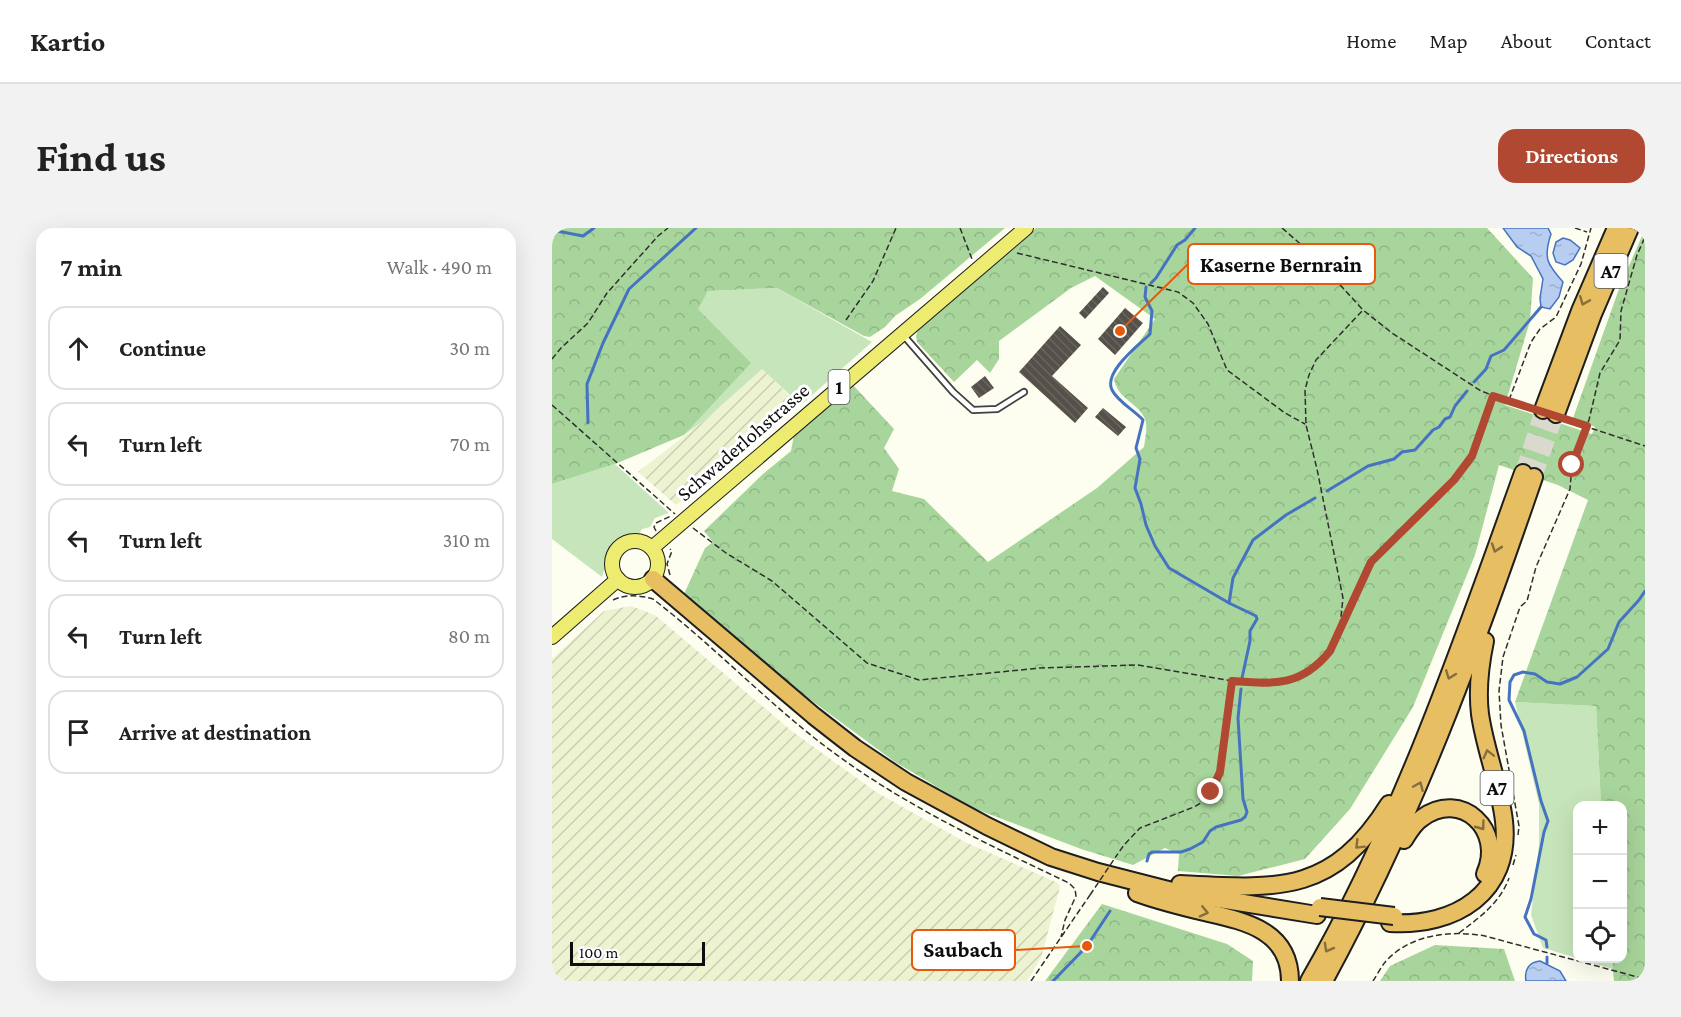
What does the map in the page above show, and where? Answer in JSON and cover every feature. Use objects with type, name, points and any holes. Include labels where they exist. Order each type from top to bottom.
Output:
[{"type":"highway","name":"A7","points":[[1549,413],[1580,311],[1616,228]]},
{"type":"highway","name":"A7","points":[[1549,413],[1630,228]]},
{"type":"highway","name":"A7","points":[[1051,857],[1176,892],[1318,911],[1392,919],[1424,923],[1445,918],[1469,906],[1484,892],[1496,875],[1504,848],[1504,822],[1482,728],[1479,686],[1481,661],[1499,580],[1528,475],[1424,743],[1392,818],[1370,866],[1309,981]]},
{"type":"highway","points":[[652,579],[855,748],[906,782],[987,826]]},
{"type":"highway","name":"A7","points":[[1324,981],[1378,878],[1438,741],[1499,580]]},
{"type":"highway","name":"A7","points":[[1177,884],[1260,887],[1294,882],[1325,870],[1351,852],[1370,832],[1424,743]]},
{"type":"highway","name":"A7","points":[[1378,878],[1416,822],[1435,811],[1449,809],[1468,814],[1482,825],[1489,839],[1491,850],[1489,865],[1480,883],[1467,897],[1437,912],[1392,919]]},
{"type":"highway","name":"A7","points":[[987,826],[1051,857],[1151,898],[1257,927],[1274,939],[1283,951],[1290,981]]},
{"type":"highway","name":"A7","points":[[987,826],[1094,863],[1177,884],[1318,911]]},
{"type":"main road","name":"Schwaderlohstrasse","points":[[652,548],[1026,228]]},
{"type":"main road","points":[[638,540],[652,548],[656,553],[658,567],[652,579],[639,586],[631,586],[618,579],[612,568],[612,561],[622,544],[638,540]]},
{"type":"main road","points":[[552,637],[618,579]]},
{"type":"lane","points":[[902,334],[953,392],[973,410],[997,409],[1024,392]]},
{"type":"path","points":[[552,359],[588,323],[607,293],[658,236],[668,228]]},
{"type":"path","points":[[846,320],[873,281],[896,228]]},
{"type":"path","points":[[960,228],[972,260]]},
{"type":"path","points":[[1282,228],[1312,254],[1363,310],[1432,361],[1481,391],[1645,446]]},
{"type":"path","points":[[1575,228],[1588,233]]},
{"type":"path","points":[[1509,402],[1531,342],[1540,328],[1556,317],[1581,264],[1591,228]]},
{"type":"path","points":[[1518,837],[1519,826],[1501,725],[1498,691],[1503,657],[1520,607],[1527,601],[1536,567],[1570,489],[1572,465],[1587,426],[1600,373],[1620,340],[1621,311],[1637,255],[1645,237]]},
{"type":"path","points":[[1002,249],[1178,292],[1193,303],[1208,324],[1227,370],[1285,413],[1306,424]]},
{"type":"path","points":[[1340,626],[1343,598],[1306,424],[1305,390],[1309,375],[1323,351],[1363,310]]},
{"type":"path","points":[[699,533],[772,581],[867,663],[919,680],[1040,668],[1138,665],[1232,681],[1279,683],[1305,675],[1330,651],[1371,562],[1454,480],[1472,456],[1493,396]]},
{"type":"path","points":[[552,405],[667,506]]},
{"type":"path","points":[[656,532],[654,527],[656,523],[676,515]]},
{"type":"path","points":[[670,548],[672,551],[667,564],[671,579]]},
{"type":"path","points":[[610,601],[627,596],[653,599]]},
{"type":"path","points":[[1031,981],[1124,844],[1140,828],[1194,807],[1204,801],[1211,792],[1220,772],[1232,681]]},
{"type":"path","points":[[1459,933],[1490,910],[1505,890],[1515,860],[1516,848]]},
{"type":"path","points":[[1373,981],[1385,962],[1406,945],[1421,939],[1459,933],[1485,936],[1645,979]]},
{"type":"green space","points":[[552,228],[1005,228],[920,299],[870,337],[864,336],[777,288],[708,291],[698,309],[751,363],[684,435],[615,464],[552,484]]},
{"type":"green space","points":[[1036,228],[1487,228],[1533,278],[1530,321],[1505,405],[1592,434],[1595,427],[1573,418],[1619,289],[1645,229],[1645,981],[1614,981],[1612,963],[1627,963],[1627,801],[1601,801],[1596,706],[1515,702],[1588,500],[1558,485],[1499,465],[1475,555],[1413,707],[1350,809],[1305,859],[1238,876],[1178,871],[1179,854],[1165,848],[1133,865],[1081,849],[973,808],[895,762],[804,695],[684,594],[705,548],[713,542],[704,531],[763,474],[791,451],[794,435],[852,384],[894,429],[884,448],[899,469],[892,491],[924,499],[988,562],[1097,488],[1144,447],[1145,419],[1142,413],[1120,392],[1114,379],[1155,319],[1095,276],[1071,288],[999,341],[999,359],[990,373],[977,360],[954,382],[917,342],[918,329]]},
{"type":"green space","points":[[777,288],[872,342],[801,405],[762,369],[705,420],[684,435],[750,363],[697,309],[708,291]]},
{"type":"green space","points":[[762,368],[796,402],[733,461],[676,505],[638,472],[705,420]]},
{"type":"green space","points":[[615,464],[669,513],[655,518],[650,527],[642,529],[639,534],[617,545],[610,554],[602,577],[552,539],[552,484]]},
{"type":"green space","points":[[631,606],[655,615],[793,732],[876,792],[965,842],[1058,883],[1060,887],[1041,958],[1027,981],[552,981],[552,659],[604,611]]},
{"type":"green space","points":[[1515,702],[1596,706],[1601,801],[1573,801],[1573,957],[1543,948],[1531,915],[1539,845],[1539,804]]},
{"type":"green space","points":[[1102,904],[1227,944],[1253,961],[1252,981],[1045,981]]},
{"type":"green space","points":[[1435,945],[1504,949],[1515,981],[1380,981],[1390,966]]},
{"type":"green space","points":[[1592,963],[1612,963],[1613,969]]},
{"type":"water","points":[[1503,228],[1548,228],[1551,234],[1547,249],[1548,260],[1563,282],[1559,297],[1550,309],[1541,307],[1543,279],[1531,256],[1517,247]]},
{"type":"water","points":[[1563,238],[1570,240],[1580,248],[1573,260],[1565,265],[1556,262],[1553,253],[1556,242]]},
{"type":"water","points":[[1540,961],[1560,971],[1566,981],[1526,981],[1528,967]]},
{"type":"building","points":[[1103,287],[1109,293],[1085,319],[1079,313]]},
{"type":"building","points":[[1125,308],[1143,323],[1115,355],[1098,339]]},
{"type":"building","points":[[1060,326],[1081,345],[1052,376],[1088,408],[1075,423],[1019,372]]},
{"type":"building","points":[[985,376],[994,388],[979,398],[971,387]]},
{"type":"building","points":[[1103,408],[1126,427],[1118,436],[1095,417]]},
{"type":"waterway","points":[[552,230],[583,236],[594,228]]},
{"type":"waterway","points":[[588,423],[587,384],[603,343],[629,289],[696,228]]},
{"type":"waterway","points":[[1151,283],[1177,245],[1185,240],[1195,228]]},
{"type":"waterway","points":[[1146,287],[1145,297],[1152,311],[1150,334],[1117,367],[1111,383],[1112,390],[1118,398],[1143,420],[1136,448],[1140,459],[1135,488],[1146,525],[1155,546],[1169,568],[1229,603]]},
{"type":"waterway","points":[[1474,382],[1486,369],[1491,356],[1504,350],[1541,307]]},
{"type":"waterway","points":[[1327,491],[1368,466],[1394,459],[1402,452],[1415,450],[1433,430],[1450,417],[1455,406],[1467,391]]},
{"type":"waterway","points":[[1242,678],[1250,631],[1257,619],[1256,616],[1229,603],[1233,578],[1253,540],[1286,515],[1315,498]]},
{"type":"waterway","points":[[1547,947],[1546,940],[1534,934],[1525,917],[1548,821],[1524,731],[1509,700],[1510,682],[1514,675],[1523,672],[1535,674],[1547,682],[1560,684],[1577,677],[1608,649],[1619,622],[1645,591]]},
{"type":"waterway","points":[[1147,861],[1152,852],[1181,852],[1190,849],[1203,842],[1210,831],[1216,827],[1245,817],[1247,812],[1243,799],[1238,718],[1241,689]]},
{"type":"waterway","points":[[1053,981],[1087,946],[1110,911]]},
{"type":"waterway","points":[[1547,957],[1547,963]]},
{"type":"tunnel","points":[[1523,473],[1543,410]]},
{"type":"tunnel","points":[[1534,477],[1556,414]]},
{"type":"place","name":"Kaserne Bernrain","points":[[1120,331]]},
{"type":"place","name":"Saubach","points":[[1087,946]]},
{"type":"route","points":[[1211,792],[1220,772],[1232,681],[1279,683],[1305,675],[1314,669],[1330,651],[1371,562],[1454,480],[1472,456],[1493,396],[1587,426],[1572,465]]}]
